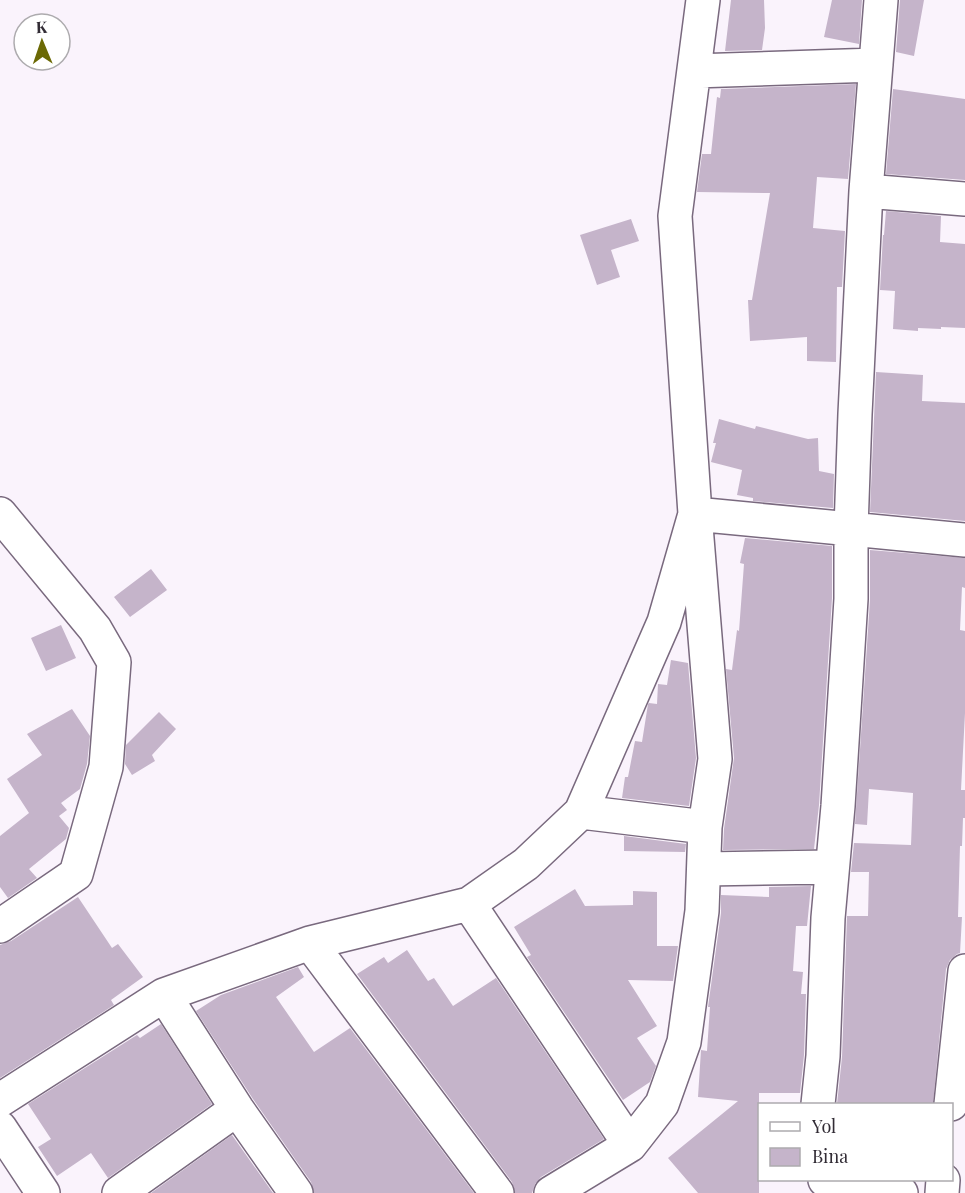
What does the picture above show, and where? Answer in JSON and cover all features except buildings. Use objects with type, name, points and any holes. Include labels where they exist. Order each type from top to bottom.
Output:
[{"type":"street","points":[[551,1193],[630,1145],[662,1104],[684,1042],[702,911],[705,827],[715,759],[695,514],[675,216],[703,0]]},
{"type":"street","points":[[818,1103],[823,1056],[828,918],[838,806],[851,599],[855,414],[866,191],[881,0]]},
{"type":"street","points":[[694,71],[876,65]]},
{"type":"street","points":[[866,191],[965,199]]},
{"type":"street","points":[[0,514],[95,629],[114,662],[106,767],[76,874],[0,926]]},
{"type":"street","points":[[695,514],[965,540]]},
{"type":"street","points":[[0,1100],[164,994],[310,943],[469,904],[526,864],[581,812],[664,621],[695,514]]},
{"type":"street","points":[[581,812],[705,827]]},
{"type":"street","points":[[704,869],[832,867]]},
{"type":"street","points":[[469,904],[630,1145]]},
{"type":"street","points":[[310,943],[497,1193]]},
{"type":"street","points":[[951,1103],[965,971]]},
{"type":"street","points":[[164,994],[237,1109],[296,1193]]},
{"type":"street","points":[[119,1193],[237,1109]]},
{"type":"street","points":[[0,1128],[43,1193]]},
{"type":"street","points":[[836,1181],[901,1193]]}]
